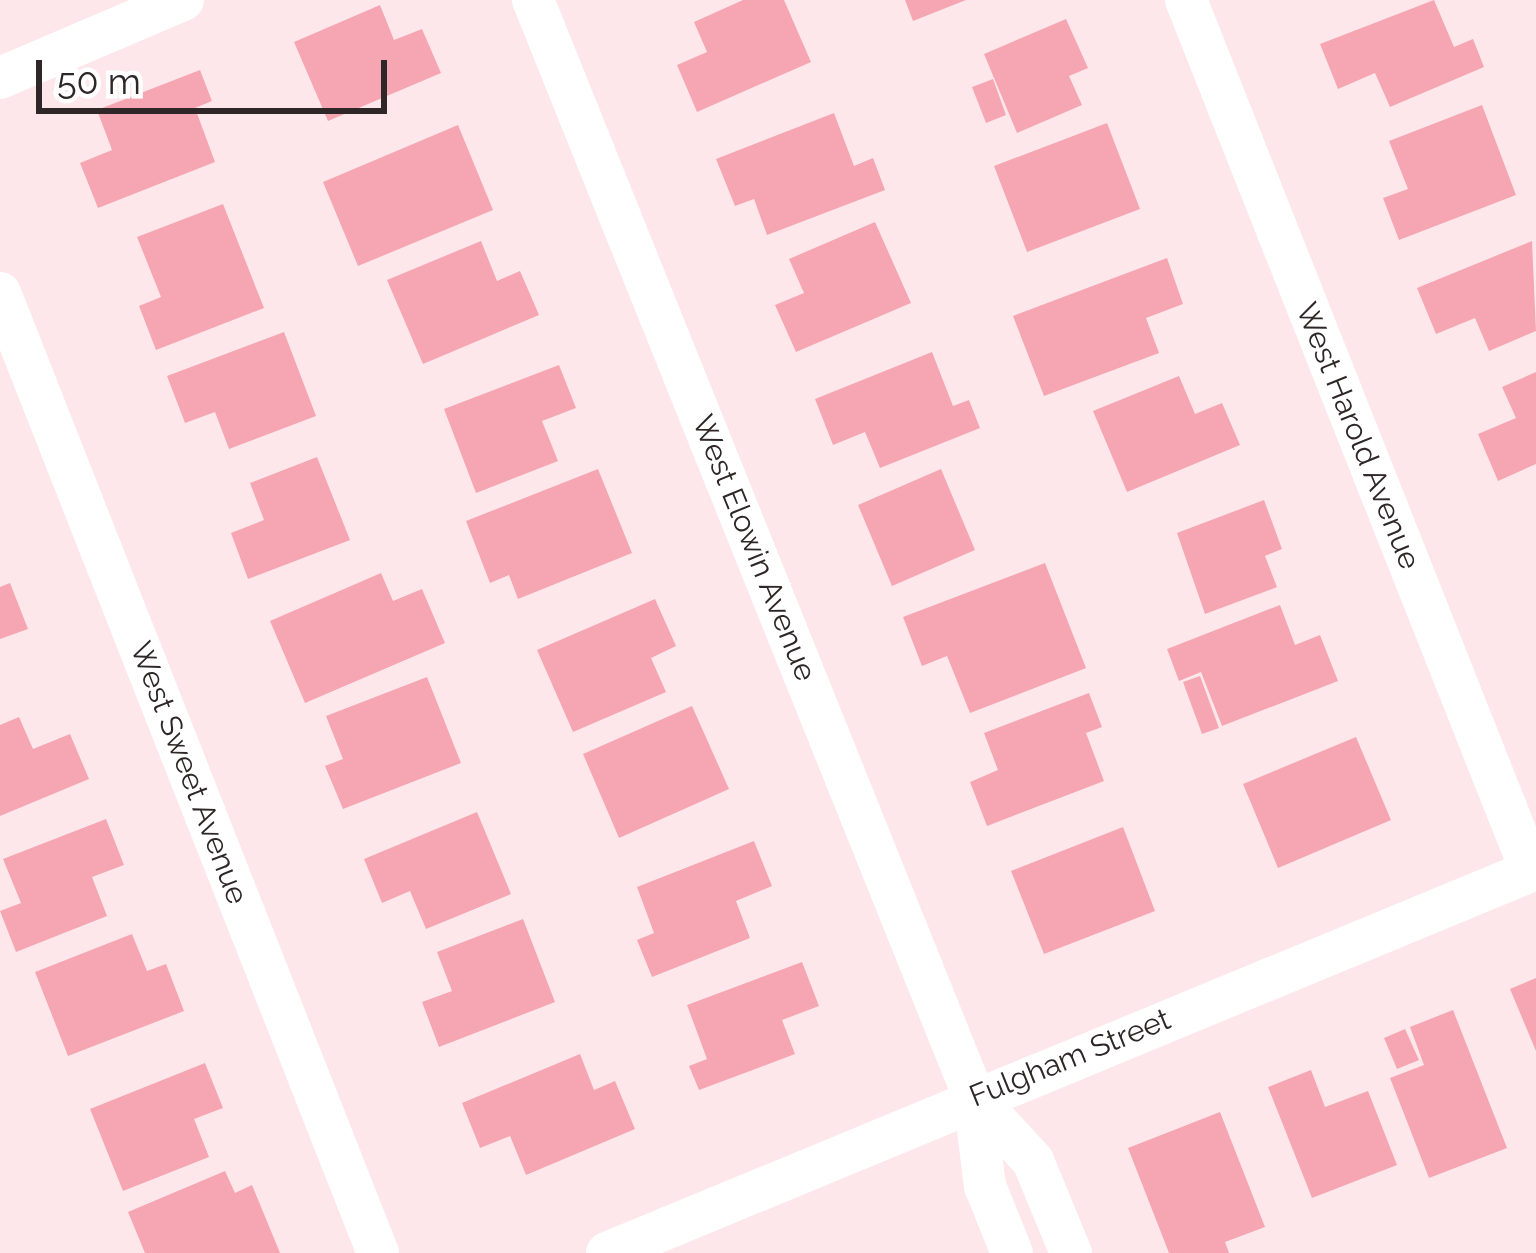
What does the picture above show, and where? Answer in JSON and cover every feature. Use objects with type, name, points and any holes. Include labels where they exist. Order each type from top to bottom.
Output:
[{"type":"street","points":[[0,78],[183,0]]},
{"type":"street","name":"West Elowin Avenue","points":[[533,0],[974,1097],[985,1186],[1012,1253]]},
{"type":"street","name":"West Harold Avenue","points":[[1186,0],[1533,870]]},
{"type":"street","name":"West Sweet Avenue","points":[[0,293],[378,1253]]},
{"type":"street","name":"Fulgham Street","points":[[607,1253],[974,1097],[1533,870]]},
{"type":"street","name":"West Elowin Avenue","points":[[974,1097],[1033,1161],[1071,1253]]},
{"type":"building","points":[[743,0],[784,0],[811,62],[697,112],[677,65],[707,52],[694,22]]},
{"type":"building","points":[[905,0],[966,0],[913,21]]},
{"type":"building","points":[[1434,0],[1454,47],[1473,39],[1484,67],[1390,107],[1375,73],[1338,89],[1320,44]]},
{"type":"building","points":[[380,5],[394,40],[422,29],[441,73],[328,121],[294,42]]},
{"type":"building","points":[[1066,19],[1088,68],[1069,76],[1082,105],[1017,133],[984,54]]},
{"type":"building","points":[[200,70],[212,101],[195,108],[215,162],[98,208],[80,163],[112,150],[97,110]]},
{"type":"building","points":[[993,79],[1006,115],[986,123],[972,87]]},
{"type":"building","points":[[1482,105],[1516,195],[1399,240],[1383,198],[1408,189],[1389,141]]},
{"type":"building","points":[[834,113],[854,166],[873,158],[885,190],[767,235],[754,199],[735,206],[716,159]]},
{"type":"building","points":[[1107,123],[1140,209],[1027,252],[994,166]]},
{"type":"building","points":[[458,125],[493,210],[358,266],[323,182]]},
{"type":"building","points":[[223,204],[264,308],[156,350],[139,306],[161,297],[137,237]]},
{"type":"building","points":[[875,222],[911,303],[796,352],[775,305],[804,293],[789,259]]},
{"type":"building","points":[[481,241],[497,281],[520,271],[539,315],[423,364],[387,280]]},
{"type":"building","points":[[1532,241],[1536,331],[1489,351],[1475,318],[1436,334],[1417,288]]},
{"type":"building","points":[[1167,258],[1183,304],[1146,318],[1159,353],[1044,396],[1013,316]]},
{"type":"building","points":[[284,332],[316,416],[229,449],[215,412],[185,423],[167,376]]},
{"type":"building","points":[[932,352],[953,406],[969,400],[980,428],[880,468],[865,432],[833,445],[815,399]]},
{"type":"building","points":[[559,365],[576,408],[542,421],[558,461],[476,493],[444,409]]},
{"type":"building","points":[[1536,372],[1536,464],[1498,481],[1478,434],[1516,418],[1502,387]]},
{"type":"building","points":[[1179,376],[1195,414],[1222,403],[1240,445],[1127,492],[1093,411]]},
{"type":"building","points":[[317,457],[350,540],[248,579],[231,533],[264,520],[250,483]]},
{"type":"building","points":[[598,469],[632,553],[518,599],[509,575],[490,583],[466,521]]},
{"type":"building","points":[[941,469],[975,550],[892,586],[858,505]]},
{"type":"building","points":[[1264,500],[1282,549],[1265,556],[1277,587],[1205,614],[1177,533]]},
{"type":"building","points":[[1045,563],[1086,668],[970,713],[947,656],[922,666],[903,617]]},
{"type":"building","points":[[381,573],[393,601],[422,589],[445,643],[305,703],[270,621]]},
{"type":"building","points":[[10,583],[28,629],[0,639],[0,587]]},
{"type":"building","points":[[655,599],[676,646],[651,658],[666,692],[573,732],[537,650]]},
{"type":"building","points":[[1280,605],[1295,645],[1320,635],[1338,681],[1222,726],[1201,672],[1179,681],[1167,649]]},
{"type":"building","points":[[1200,676],[1219,728],[1202,734],[1183,682]]},
{"type":"building","points":[[427,677],[461,763],[343,809],[325,766],[343,759],[326,716]]},
{"type":"building","points":[[1089,693],[1102,727],[1086,733],[1104,781],[987,826],[970,782],[998,770],[984,733]]},
{"type":"building","points":[[692,706],[729,789],[619,838],[583,754]]},
{"type":"building","points":[[19,717],[33,749],[70,734],[89,779],[0,816],[0,725]]},
{"type":"building","points":[[1356,737],[1391,820],[1278,868],[1243,784]]},
{"type":"building","points":[[477,812],[511,894],[426,929],[410,891],[382,903],[364,859]]},
{"type":"building","points":[[106,819],[124,865],[92,877],[107,916],[16,952],[0,911],[21,903],[3,859]]},
{"type":"building","points":[[1123,827],[1155,911],[1044,954],[1011,871]]},
{"type":"building","points":[[754,841],[772,886],[736,901],[750,938],[652,977],[637,940],[654,933],[637,887]]},
{"type":"building","points":[[523,919],[555,1002],[439,1047],[422,1002],[452,991],[437,952]]},
{"type":"building","points":[[132,934],[147,971],[166,964],[184,1011],[68,1056],[35,972]]},
{"type":"building","points":[[802,962],[819,1006],[782,1020],[795,1054],[699,1090],[689,1066],[707,1059],[687,1005]]},
{"type":"building","points":[[1536,978],[1536,1051],[1510,989]]},
{"type":"building","points":[[1453,1010],[1507,1148],[1429,1178],[1390,1078],[1424,1065],[1410,1027]]},
{"type":"building","points":[[1405,1029],[1419,1060],[1397,1069],[1384,1038]]},
{"type":"building","points":[[580,1054],[594,1090],[615,1081],[635,1129],[526,1175],[510,1136],[480,1148],[462,1103]]},
{"type":"building","points":[[205,1063],[223,1108],[194,1119],[209,1157],[123,1191],[90,1109]]},
{"type":"building","points":[[1311,1070],[1325,1107],[1368,1091],[1397,1165],[1312,1198],[1268,1087]]},
{"type":"building","points":[[1220,1112],[1265,1227],[1225,1242],[1229,1253],[1169,1253],[1128,1148]]},
{"type":"building","points":[[225,1171],[235,1193],[252,1185],[280,1253],[145,1253],[128,1212]]}]
